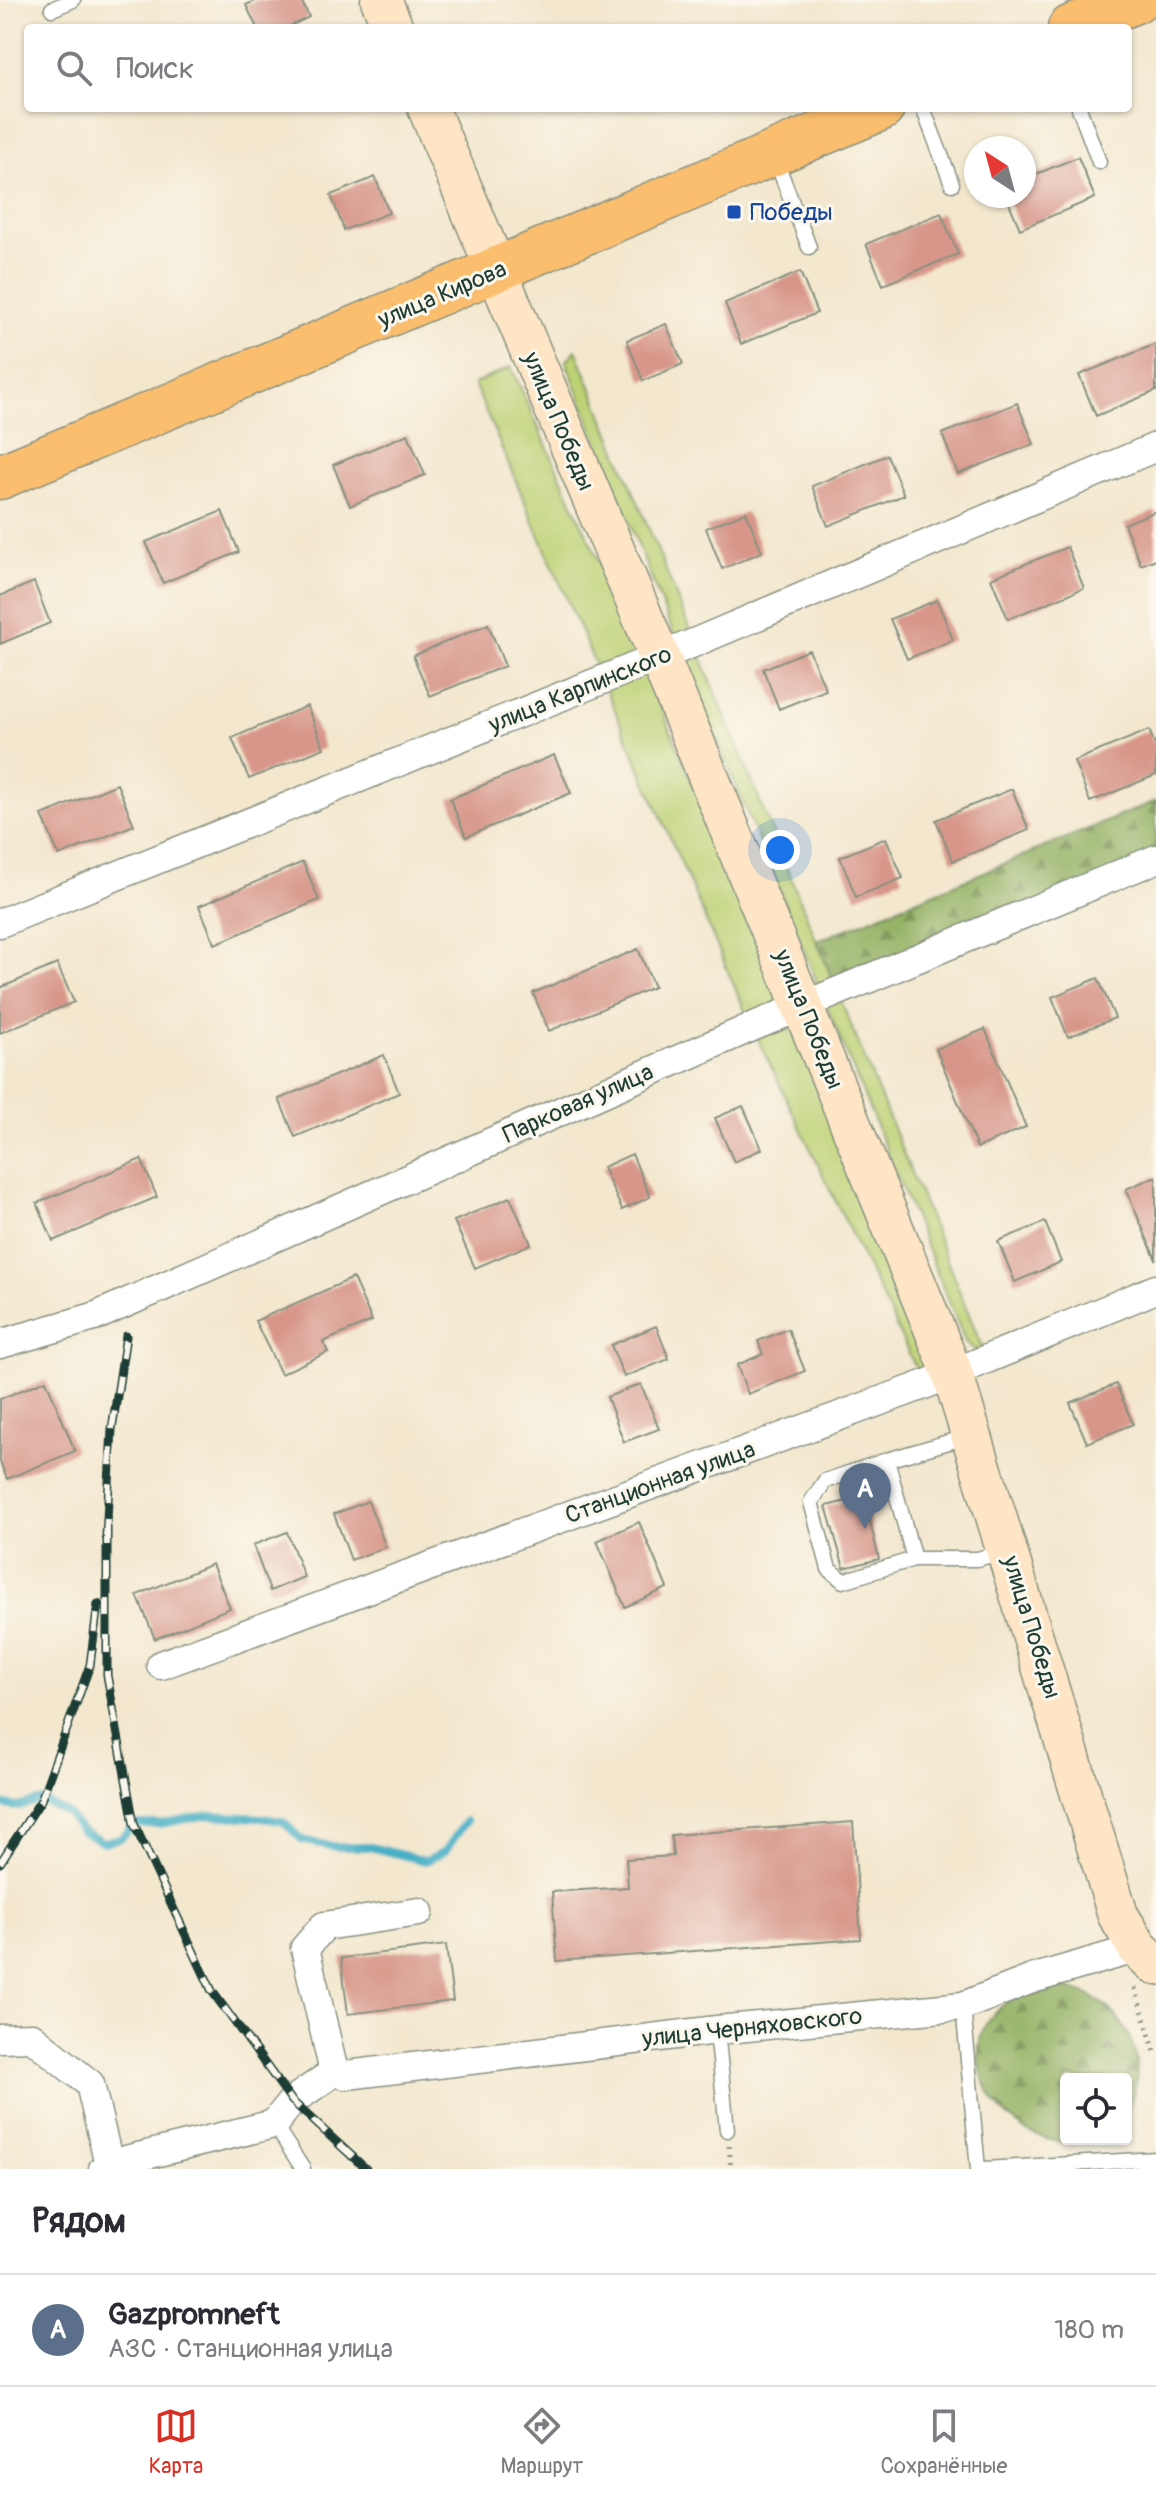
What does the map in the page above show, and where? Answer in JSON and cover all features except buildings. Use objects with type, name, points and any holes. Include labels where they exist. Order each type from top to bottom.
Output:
[{"type":"main road","points":[[381,0],[391,24]]},
{"type":"main road","points":[[1080,24],[1137,0]]},
{"type":"main road","name":"улица Победы","points":[[430,112],[659,656],[952,1372],[1009,1549],[1118,1915],[1151,1962]]},
{"type":"main road","name":"улица Кирова","points":[[0,477],[873,112]]},
{"type":"street","name":"улица Карпинского","points":[[0,923],[659,656],[1156,447]]},
{"type":"street","name":"Парковая улица","points":[[0,1344],[94,1317],[804,1006],[1156,859]]},
{"type":"street","name":"Станционная улица","points":[[161,1665],[952,1372],[1156,1289]]},
{"type":"street","points":[[0,2038],[32,2037],[90,2084],[106,2166],[274,2124],[292,2101],[334,2072],[305,1948],[324,1926],[419,1912]]},
{"type":"street","name":"улица Черняховского","points":[[334,2072],[347,2075],[717,2030],[963,2006],[1032,1979],[1151,1962]]},
{"type":"lane","points":[[52,9],[73,0]]},
{"type":"lane","points":[[925,112],[952,184]]},
{"type":"lane","points":[[1080,112],[1099,162]]},
{"type":"lane","points":[[774,154],[809,247]]},
{"type":"lane","points":[[973,1434],[825,1481],[811,1502],[829,1569],[843,1581],[914,1559],[978,1559],[1009,1549]]},
{"type":"lane","points":[[887,1460],[914,1559]]},
{"type":"lane","points":[[963,2006],[978,2169]]},
{"type":"lane","points":[[717,2030],[727,2130]]},
{"type":"lane","points":[[274,2124],[303,2169]]},
{"type":"lane","points":[[984,2169],[1156,2159]]},
{"type":"path","points":[[1151,1962],[1132,1978],[1156,2055]]},
{"type":"green space","points":[[576,350],[987,1359],[966,1343],[673,633],[566,361]]},
{"type":"green space","points":[[511,367],[623,614],[937,1379],[924,1385],[752,1027],[474,384]]},
{"type":"green space","points":[[1156,801],[1156,859],[838,992],[817,941]]},
{"type":"green space","points":[[1061,1987],[1082,1992],[1100,2002],[1127,2032],[1134,2050],[1137,2070],[1132,2096],[1132,2073],[1060,2073],[1060,2141],[1025,2129],[999,2107],[983,2078],[979,2047],[989,2019],[1016,1998]]},
{"type":"waterway","points":[[0,1804],[17,1807],[41,1800],[67,1813],[82,1831],[103,1842],[121,1838],[134,1824],[160,1824],[207,1815],[262,1818],[283,1821],[302,1840],[337,1847],[370,1847],[426,1861],[445,1851],[466,1821]]},
{"type":"railway","points":[[106,1537],[112,1429],[126,1336]]},
{"type":"railway","points":[[107,1527],[107,1675],[134,1824],[212,1991],[292,2101],[366,2169]]},
{"type":"railway","points":[[0,1863],[41,1800],[90,1665],[98,1604]]},
{"type":"place","name":"Победы","points":[[734,212]]},
{"type":"place","name":"Gazpromneft","points":[[865,1529]]}]
